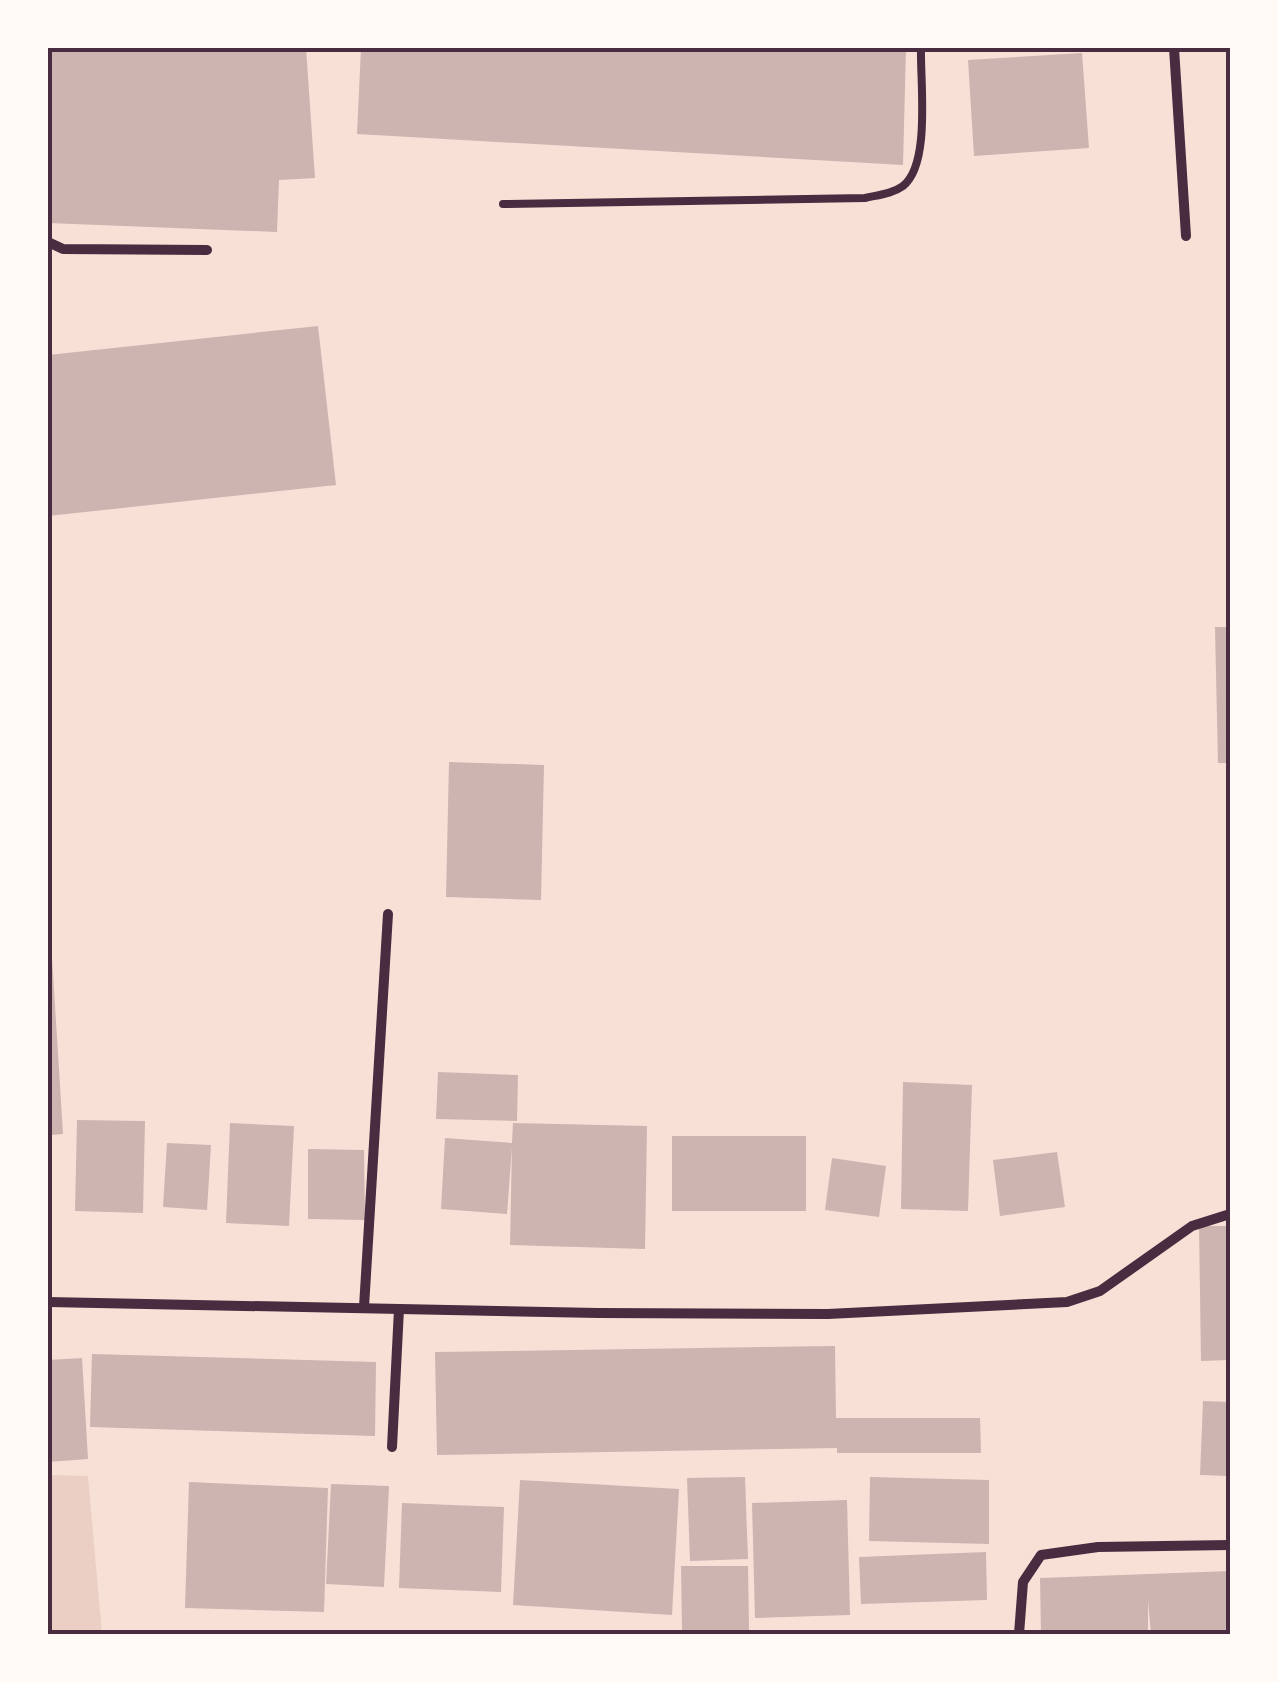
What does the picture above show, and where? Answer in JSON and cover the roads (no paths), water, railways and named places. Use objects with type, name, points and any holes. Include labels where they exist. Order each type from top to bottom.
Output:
[{"type":"street","points":[[1174,48],[1186,236]]},
{"type":"street","points":[[48,242],[63,249],[207,250]]},
{"type":"street","points":[[364,1308],[388,914]]},
{"type":"street","points":[[48,1302],[828,1314],[1067,1302],[1100,1291],[1192,1226],[1230,1214]]},
{"type":"street","points":[[392,1447],[400,1309]]},
{"type":"street","points":[[1019,1634],[1023,1582],[1030,1566],[1041,1555],[1098,1548],[1230,1545]]},
{"type":"lane","points":[[502,204],[865,198],[895,191],[915,172],[920,154],[920,48]]}]
